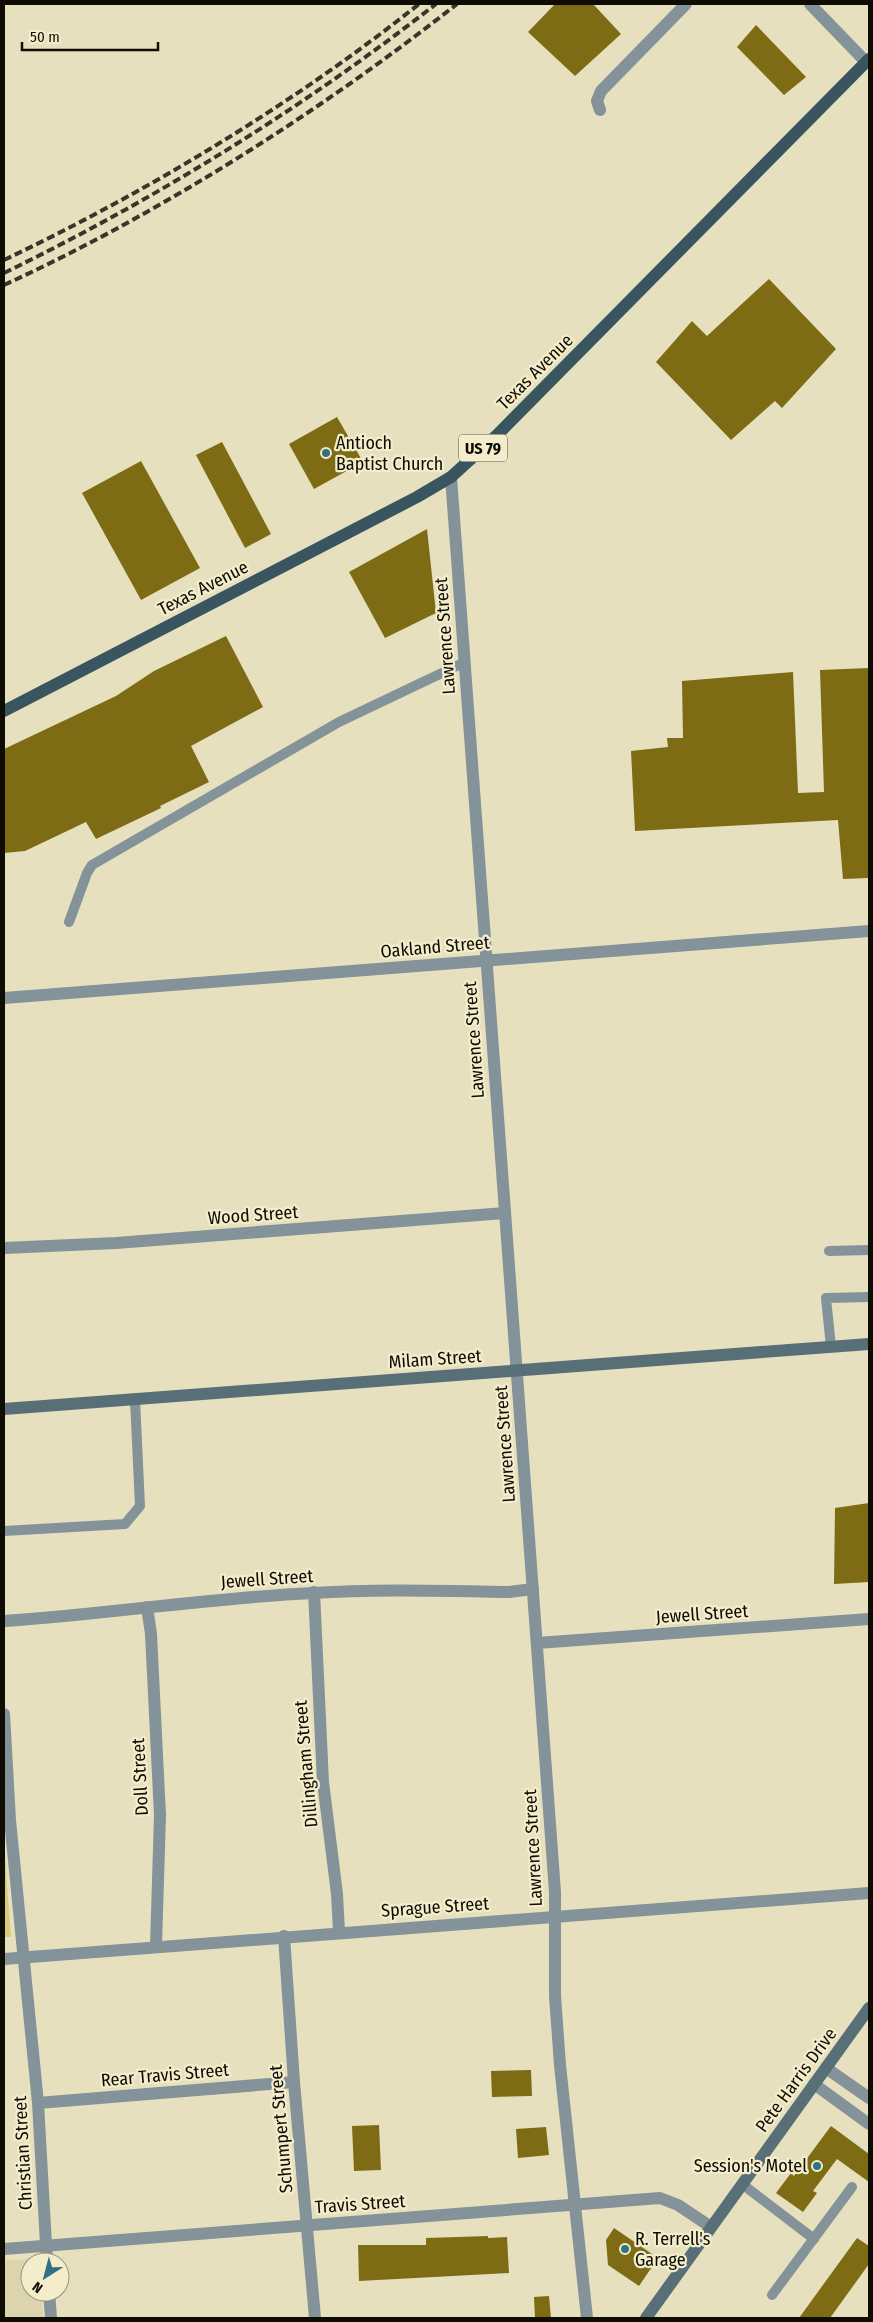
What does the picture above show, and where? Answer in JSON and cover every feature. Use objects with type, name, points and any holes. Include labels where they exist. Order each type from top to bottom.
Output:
[{"type":"main road","name":"Texas Avenue","points":[[4,711],[429,491],[452,477],[496,436],[868,60]]},
{"type":"street","points":[[600,110],[597,101],[601,91],[686,4]]},
{"type":"street","points":[[810,4],[868,60]]},
{"type":"street","name":"Lawrence Street","points":[[452,477],[537,1643],[555,1916],[555,1996],[587,2318]]},
{"type":"street","name":"Oakland Street","points":[[4,998],[869,931]]},
{"type":"street","name":"Wood Street","points":[[4,1248],[116,1243],[505,1213]]},
{"type":"street","name":"Milam Street","points":[[4,1409],[869,1344]]},
{"type":"street","name":"Jewell Street","points":[[4,1621],[185,1602],[314,1592],[509,1592],[533,1589]]},
{"type":"street","name":"Dillingham Street","points":[[314,1592],[323,1782],[337,1894],[339,1932]]},
{"type":"street","name":"Doll Street","points":[[147,1607],[151,1634],[160,1815],[156,1946]]},
{"type":"street","name":"Jewell Street","points":[[537,1643],[869,1619]]},
{"type":"street","name":"Christian Street","points":[[4,1714],[10,1820],[38,2103],[46,2252]]},
{"type":"street","name":"Sprague Street","points":[[4,1959],[284,1936],[869,1893]]},
{"type":"street","name":"Schumpert Street","points":[[284,1936],[294,2082],[315,2318]]},
{"type":"street","name":"Pete Harris Drive","points":[[646,2318],[869,2008]]},
{"type":"street","points":[[826,2068],[869,2098]]},
{"type":"street","name":"Rear Travis Street","points":[[38,2103],[294,2082]]},
{"type":"street","points":[[814,2084],[869,2124]]},
{"type":"street","name":"Travis Street","points":[[4,2249],[660,2198],[678,2205],[711,2228]]},
{"type":"street","points":[[50,2302],[51,2318]]},
{"type":"lane","points":[[69,922],[87,873],[92,866],[339,722],[464,662]]},
{"type":"lane","points":[[828,1251],[869,1250]]},
{"type":"lane","points":[[831,1347],[826,1298],[869,1297]]},
{"type":"lane","points":[[4,1531],[125,1524],[140,1506],[135,1400]]},
{"type":"lane","points":[[742,2184],[814,2239]]},
{"type":"lane","points":[[772,2295],[852,2187]]},
{"type":"shaded area","points":[[4,1844],[11,1937],[4,1937]]},
{"type":"shaded area","points":[[20,2260],[20,2302],[42,2302],[43,2318],[4,2318],[4,2261]]},
{"type":"building","points":[[555,4],[593,4],[621,34],[575,76],[528,32]]},
{"type":"building","points":[[756,25],[806,77],[784,95],[737,47]]},
{"type":"building","points":[[769,279],[836,349],[782,408],[775,401],[731,440],[656,362],[692,321],[707,336]]},
{"type":"building","name":"Antioch Baptist Church","points":[[337,417],[363,462],[314,489],[289,444]]},
{"type":"building","points":[[222,442],[271,534],[245,548],[196,455]]},
{"type":"building","points":[[141,461],[200,568],[141,600],[82,493]]},
{"type":"building","points":[[427,529],[436,613],[385,638],[349,572]]},
{"type":"building","points":[[226,636],[263,707],[191,746],[209,782],[160,806],[161,808],[96,839],[86,822],[25,851],[4,853],[4,749],[116,696],[154,671]]},
{"type":"building","points":[[869,668],[869,878],[843,879],[838,820],[635,831],[631,751],[668,747],[667,738],[683,738],[682,681],[793,672],[798,793],[824,792],[820,670]]},
{"type":"building","points":[[869,1503],[869,1582],[834,1584],[835,1508]]},
{"type":"building","points":[[531,2070],[532,2096],[492,2097],[491,2071]]},
{"type":"building","points":[[379,2125],[381,2170],[354,2171],[352,2126]]},
{"type":"building","name":"Session's Motel","points":[[831,2126],[869,2154],[869,2182],[837,2159],[813,2191],[817,2193],[803,2212],[776,2193],[791,2173],[794,2176]]},
{"type":"building","points":[[546,2127],[549,2155],[518,2158],[516,2129]]},
{"type":"building","name":"R. Terrell's Garage","points":[[614,2228],[658,2258],[639,2286],[608,2265],[606,2240]]},
{"type":"building","points":[[488,2236],[488,2238],[507,2237],[509,2273],[359,2281],[358,2245],[426,2245],[426,2238]]},
{"type":"building","points":[[857,2238],[869,2246],[869,2264],[830,2318],[799,2318]]},
{"type":"building","points":[[549,2296],[551,2318],[535,2318],[534,2297]]},
{"type":"railway","points":[[4,260],[112,205],[219,144],[322,76],[419,4]]},
{"type":"railway","points":[[4,273],[117,214],[227,150],[334,80],[436,4]]},
{"type":"railway","points":[[4,285],[122,226],[238,158],[351,83],[457,4]]},
{"type":"place","name":"Antioch Baptist Church","points":[[326,453]]},
{"type":"place","name":"Session's Motel","points":[[817,2166]]},
{"type":"place","name":"R. Terrell's Garage","points":[[625,2249]]}]
